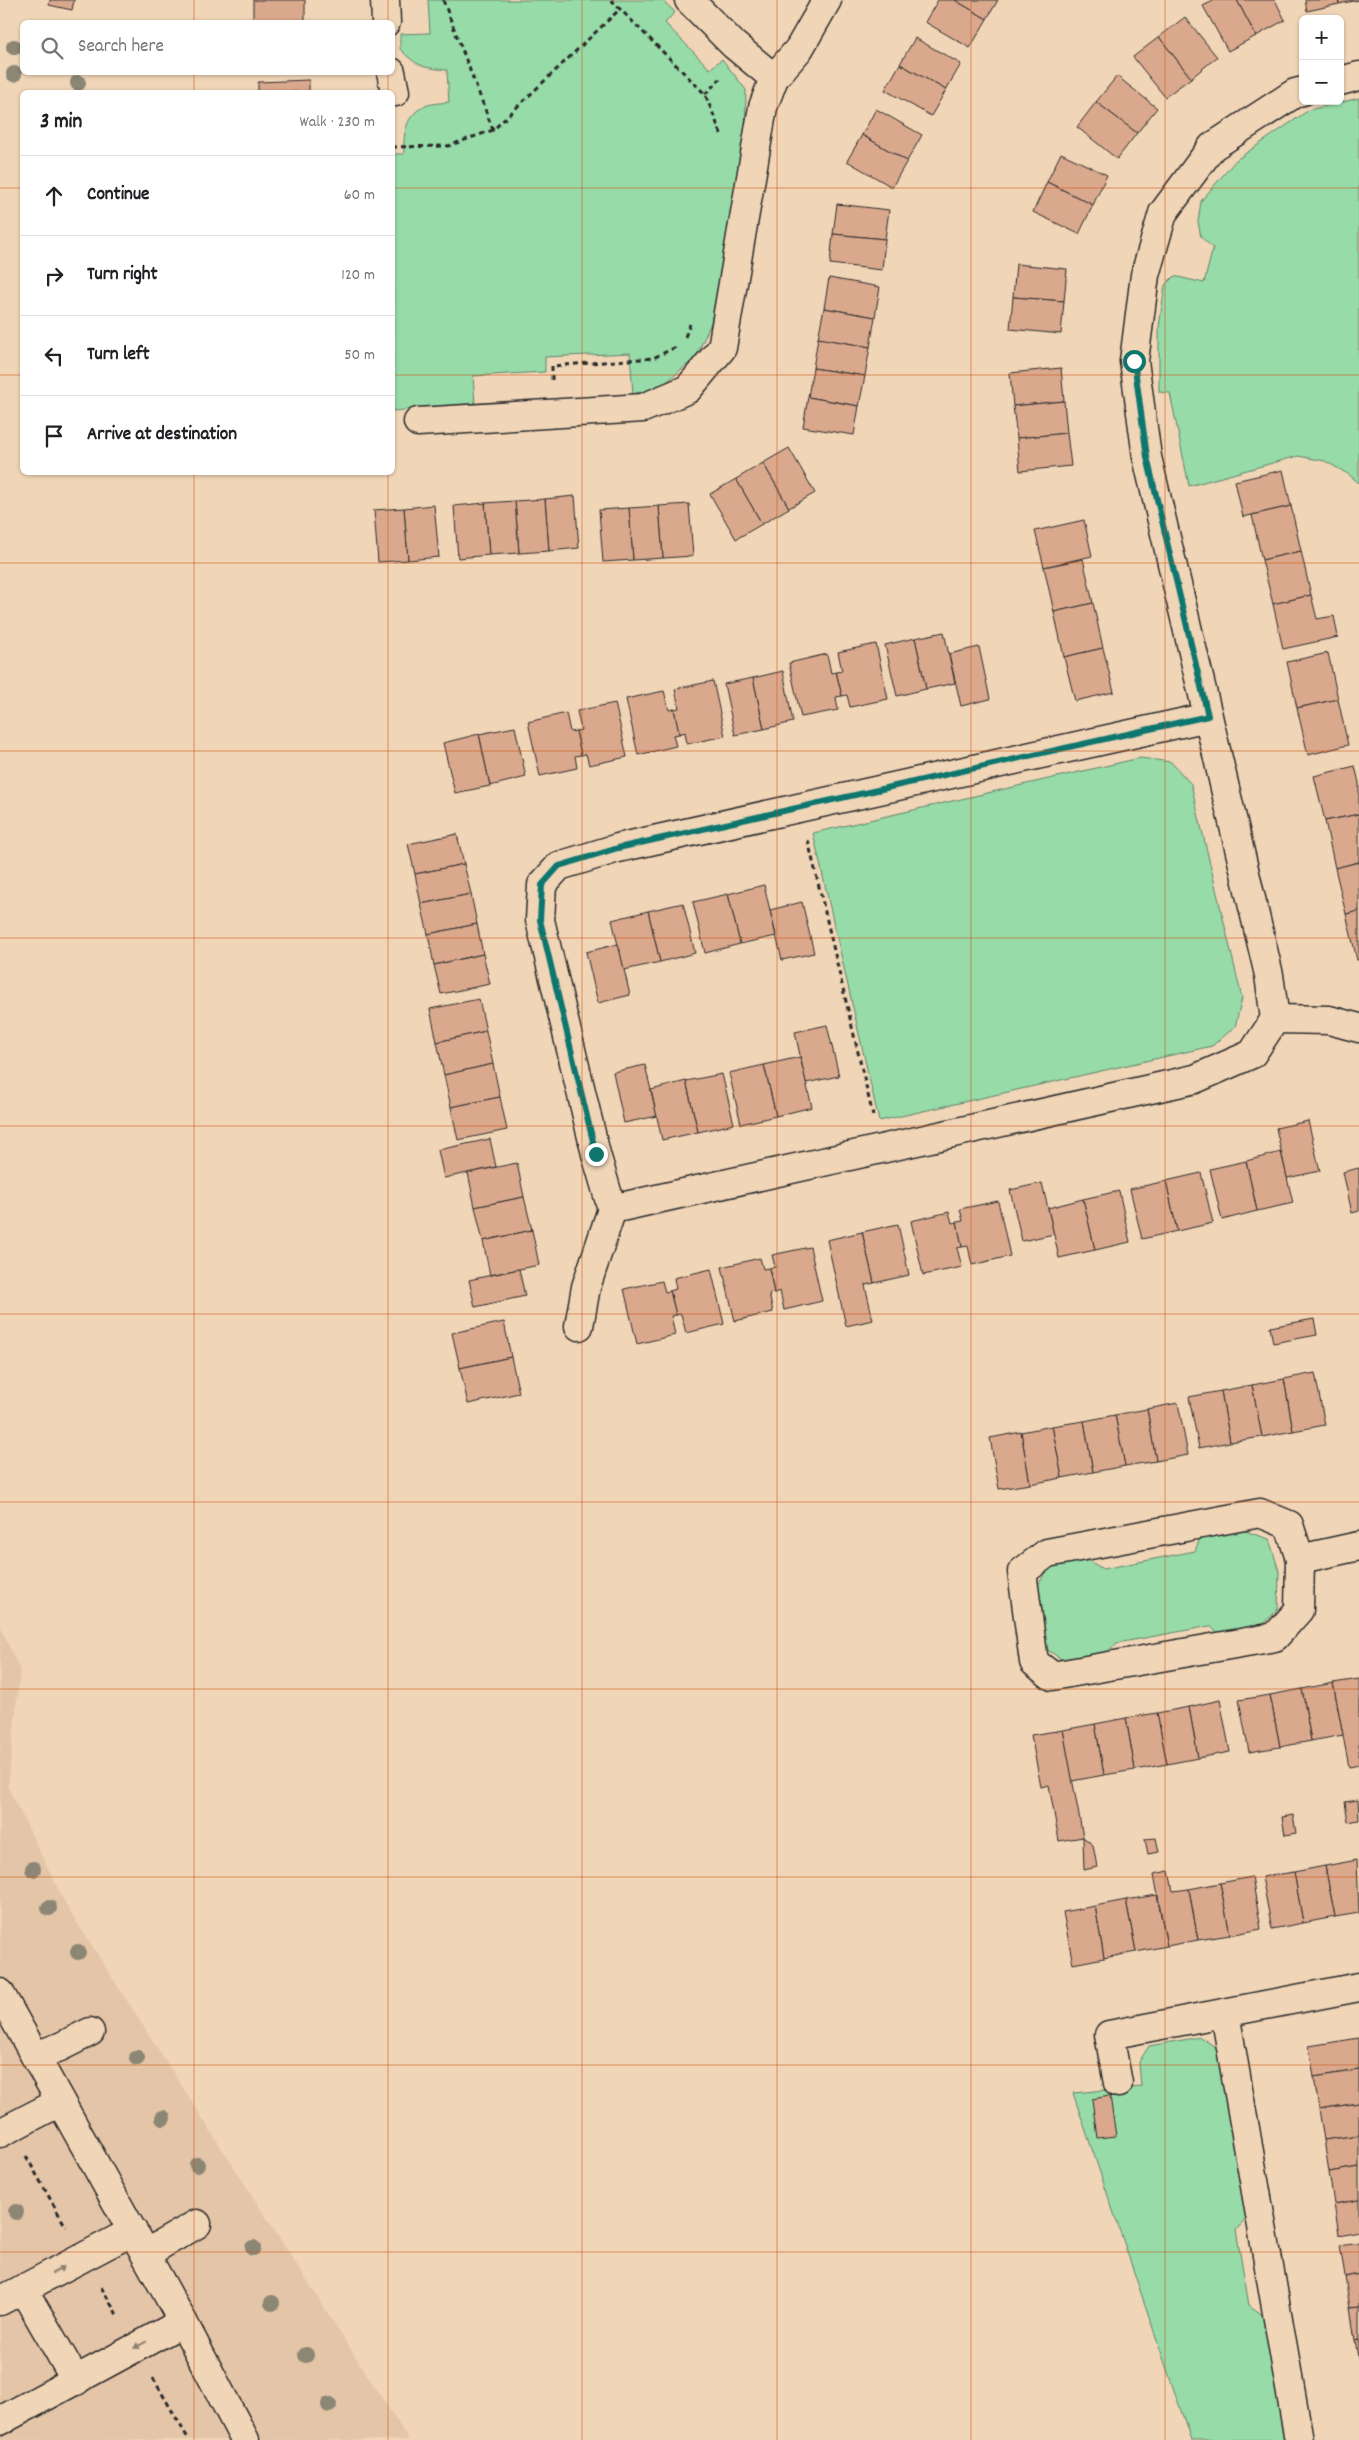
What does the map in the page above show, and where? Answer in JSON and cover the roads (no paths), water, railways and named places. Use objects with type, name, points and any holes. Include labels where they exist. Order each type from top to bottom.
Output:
[{"type":"street","points":[[385,0],[386,20]]},
{"type":"street","points":[[689,0],[734,45],[774,78]]},
{"type":"street","points":[[418,422],[643,408],[688,388],[722,348],[763,107],[774,78],[800,48],[827,0]]},
{"type":"street","points":[[1344,80],[1359,76]]},
{"type":"street","points":[[612,1210],[1195,1079],[1252,1054],[1275,1018],[1269,975],[1147,457],[1134,361],[1145,275],[1163,213],[1212,147],[1299,92]]},
{"type":"street","points":[[579,1326],[586,1287],[612,1210],[596,1154],[540,920],[542,885],[559,866],[618,848],[1208,716]]},
{"type":"street","points":[[1275,1018],[1330,1020],[1359,1028]]},
{"type":"street","points":[[1260,1513],[1289,1525],[1300,1559],[1299,1610],[1275,1637],[1052,1676],[1034,1662],[1022,1572],[1047,1553],[1260,1513]]},
{"type":"street","points":[[1300,1559],[1359,1546]]},
{"type":"street","points":[[1118,2083],[1109,2035],[1359,1987]]},
{"type":"street","points":[[0,1993],[183,2322],[245,2440]]},
{"type":"street","points":[[1225,2013],[1299,2440]]},
{"type":"street","points":[[35,2056],[60,2047],[90,2032]]},
{"type":"street","points":[[0,2133],[60,2102]]},
{"type":"street","points":[[0,2301],[23,2288],[139,2242],[197,2224]]},
{"type":"street","points":[[23,2288],[76,2380]]},
{"type":"street","points":[[0,2421],[183,2322]]}]
